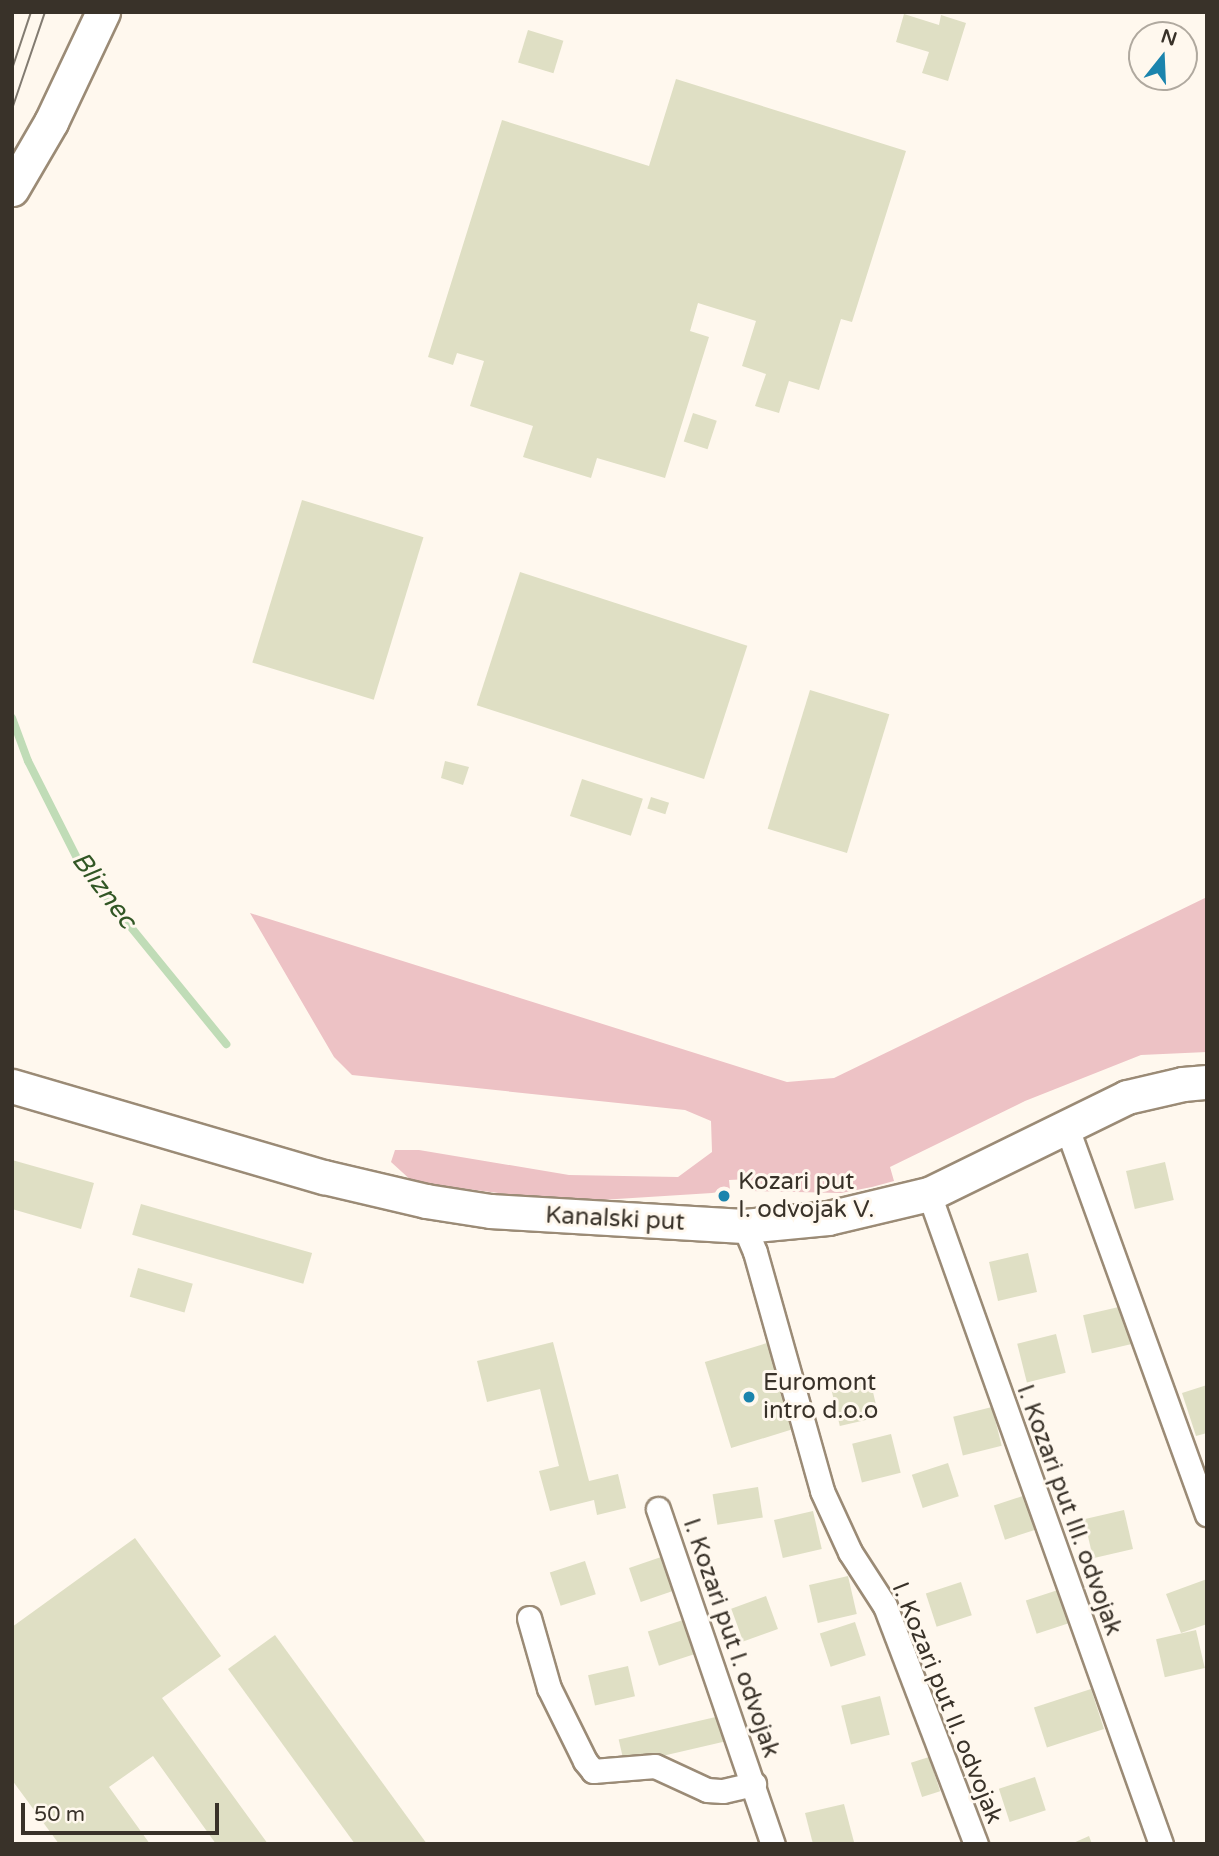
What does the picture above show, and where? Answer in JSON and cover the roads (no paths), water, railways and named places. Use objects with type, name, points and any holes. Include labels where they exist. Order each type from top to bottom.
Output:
[{"type":"street","points":[[12,189],[57,111],[103,12]]},
{"type":"street","name":"Kanalski put","points":[[12,1086],[324,1177],[426,1201],[490,1211],[744,1226],[828,1218],[929,1194],[1128,1097],[1183,1084],[1207,1082]]},
{"type":"street","points":[[1067,1128],[1207,1514]]},
{"type":"street","name":"I. Kozari put III. odvojak","points":[[929,1194],[1161,1844]]},
{"type":"street","name":"I. Kozari put II. odvojak","points":[[744,1226],[755,1252],[822,1491],[850,1552],[885,1606],[976,1844]]},
{"type":"street","name":"I. Kozari put I. odvojak","points":[[658,1509],[774,1844]]},
{"type":"street","name":"I. Kozari put I. odvojak","points":[[529,1618],[549,1688],[585,1761],[593,1770],[655,1766],[707,1790],[723,1791],[754,1784]]},
{"type":"waterway","name":"Bliznec","points":[[12,718],[28,761],[81,866],[226,1044]]},
{"type":"tram line","points":[[12,69],[31,12]]},
{"type":"tram line","points":[[12,109],[45,12]]},
{"type":"place","name":"Kozari put I. odvojak V.","points":[[724,1196]]},
{"type":"place","name":"Euromont intro d.o.o","points":[[749,1397]]}]
